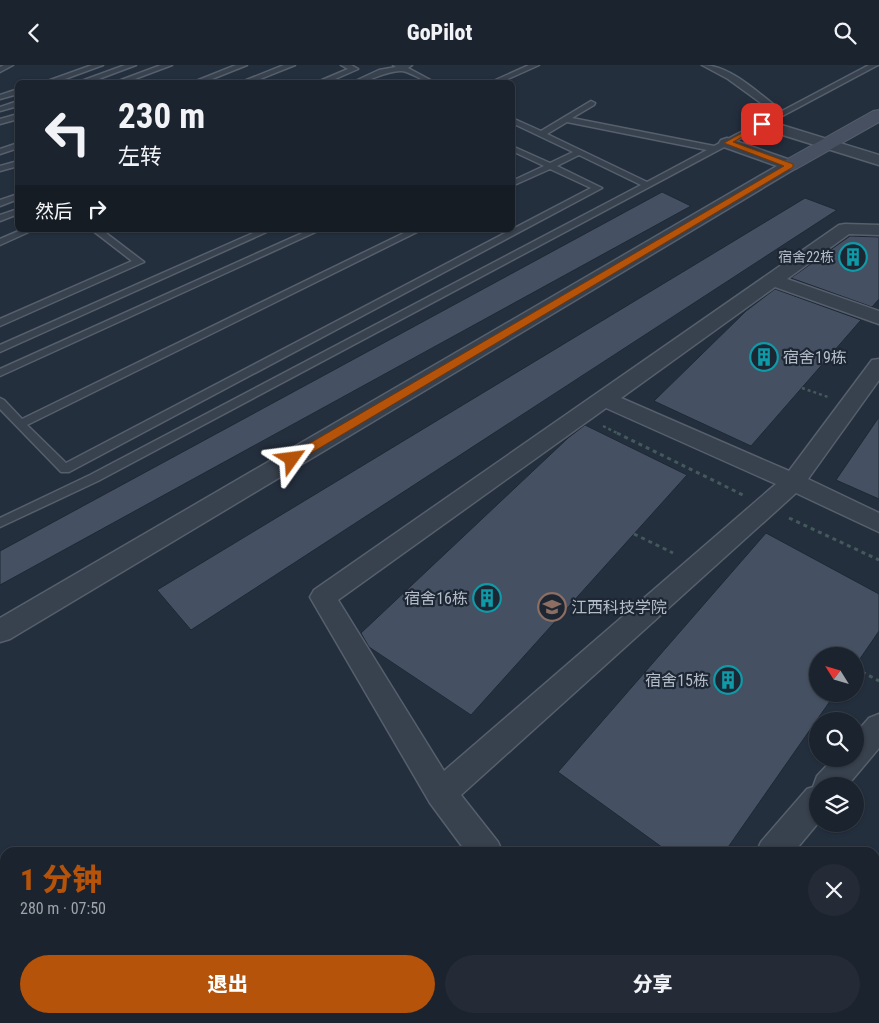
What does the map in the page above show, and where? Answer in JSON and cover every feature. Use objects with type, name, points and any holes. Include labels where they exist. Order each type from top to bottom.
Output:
[{"type":"street","points":[[0,631],[790,165],[829,145],[879,115]]},
{"type":"street","points":[[762,124],[879,160]]},
{"type":"street","points":[[721,146],[790,165]]},
{"type":"street","points":[[482,847],[441,793],[324,597],[845,229],[879,230]]},
{"type":"street","points":[[773,280],[879,318]]},
{"type":"street","points":[[441,793],[793,482],[879,365]]},
{"type":"street","points":[[604,399],[793,482],[879,523]]},
{"type":"street","points":[[864,744],[879,727]]},
{"type":"street","points":[[836,777],[845,767]]},
{"type":"street","points":[[777,847],[809,810]]},
{"type":"lane","points":[[0,69],[9,65]]},
{"type":"lane","points":[[52,80],[82,68],[99,65]]},
{"type":"lane","points":[[88,80],[132,65]]},
{"type":"lane","points":[[125,80],[168,65]]},
{"type":"lane","points":[[202,80],[243,65]]},
{"type":"lane","points":[[250,80],[291,65]]},
{"type":"lane","points":[[326,80],[354,69],[345,65]]},
{"type":"lane","points":[[499,80],[535,65]]},
{"type":"lane","points":[[706,65],[731,77],[781,114]]},
{"type":"lane","points":[[0,523],[94,478],[874,65]]},
{"type":"lane","points":[[362,80],[402,66],[428,80]]},
{"type":"lane","points":[[0,97],[15,92]]},
{"type":"lane","points":[[542,134],[591,103]]},
{"type":"lane","points":[[0,109],[15,104]]},
{"type":"lane","points":[[0,122],[15,117]]},
{"type":"lane","points":[[565,119],[721,146]]},
{"type":"lane","points":[[515,122],[648,185]]},
{"type":"lane","points":[[0,151],[15,146]]},
{"type":"lane","points":[[515,149],[598,188],[515,232]]},
{"type":"lane","points":[[515,182],[578,152]]},
{"type":"lane","points":[[0,169],[15,164]]},
{"type":"lane","points":[[0,203],[15,197]]},
{"type":"lane","points":[[0,218],[15,212]]},
{"type":"lane","points":[[0,242],[24,232]]},
{"type":"lane","points":[[0,323],[139,262],[99,232]]},
{"type":"lane","points":[[0,349],[263,232]]},
{"type":"lane","points":[[0,373],[312,232]]},
{"type":"lane","points":[[20,423],[414,232]]},
{"type":"lane","points":[[0,402],[65,469],[515,232]]},
{"type":"path","points":[[581,415],[879,560]]},
{"type":"path","points":[[634,534],[698,566]]},
{"type":"path","points":[[864,673],[879,681]]},
{"type":"building","points":[[662,192],[691,206],[0,585],[0,551]]},
{"type":"building","points":[[805,198],[837,210],[191,630],[157,590]]},
{"type":"building","name":"宿舍22栋","points":[[850,236],[879,237],[879,299],[872,307],[791,278]]},
{"type":"building","name":"宿舍19栋","points":[[775,289],[861,320],[751,446],[654,401],[746,311]]},
{"type":"building","points":[[879,417],[879,499],[836,480]]},
{"type":"building","name":"宿舍16栋","points":[[585,425],[687,475],[471,715],[369,647],[361,633],[568,438]]},
{"type":"building","name":"宿舍15栋","points":[[766,533],[879,594],[879,631],[864,653],[864,647],[809,647],[809,703],[829,703],[822,712],[809,712],[809,731],[728,847],[662,847],[558,772]]},
{"type":"place","name":"宿舍22栋","points":[[853,257]]},
{"type":"place","name":"宿舍19栋","points":[[764,357]]},
{"type":"place","name":"宿舍16栋","points":[[487,598]]},
{"type":"place","name":"江西科技学院","points":[[552,607]]},
{"type":"place","name":"宿舍15栋","points":[[728,680]]},
{"type":"route","points":[[292,459],[790,165],[727,143],[762,124]]}]
